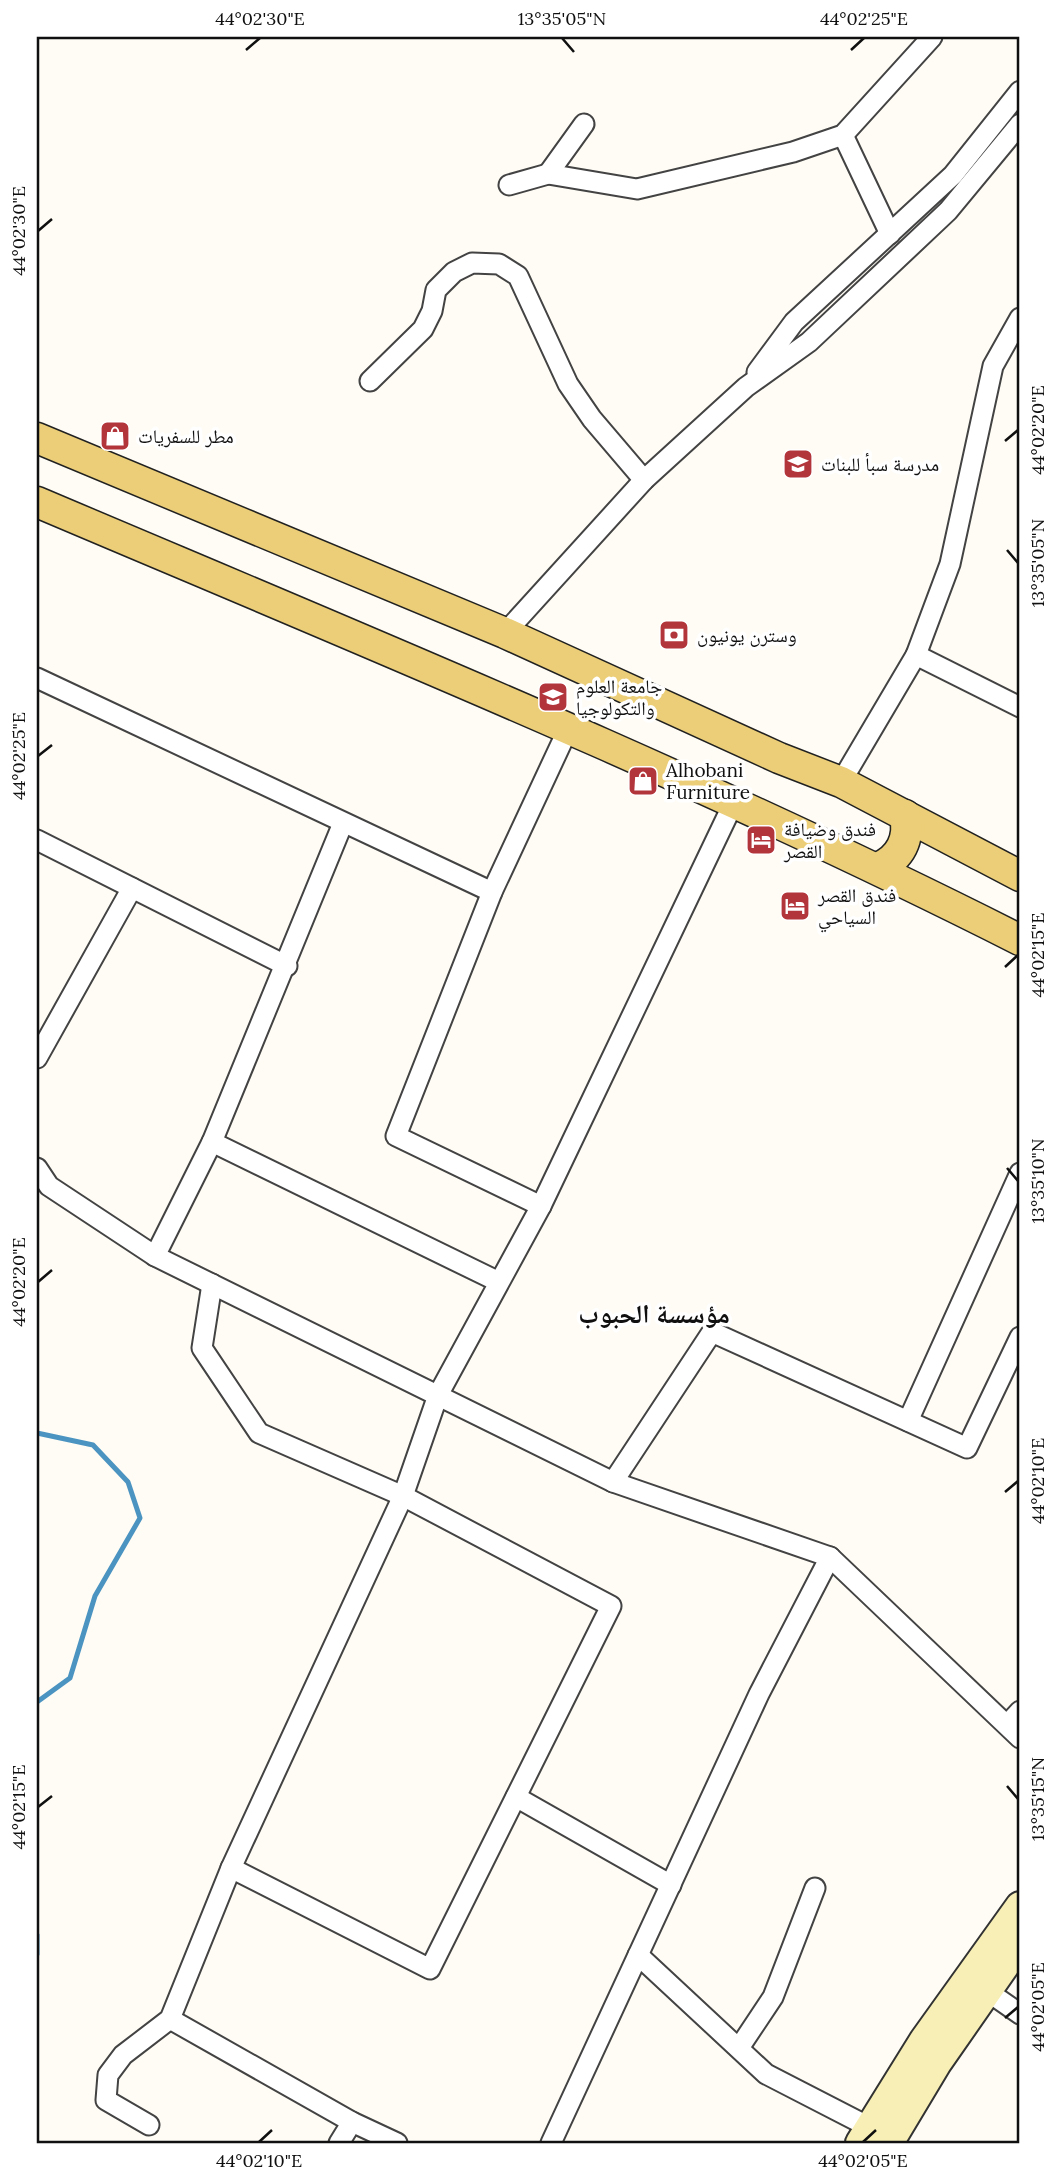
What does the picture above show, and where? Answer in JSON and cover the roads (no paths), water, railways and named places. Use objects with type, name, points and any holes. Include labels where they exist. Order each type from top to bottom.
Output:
[{"type":"main road","points":[[37,438],[505,633],[779,758],[841,782],[1020,876]]},
{"type":"main road","points":[[37,502],[569,727],[878,868],[1020,940]]},
{"type":"main road","points":[[878,868],[892,860],[903,847],[907,831],[905,815]]},
{"type":"main road","points":[[873,2138],[924,2040],[1020,1906]]},
{"type":"main road","points":[[873,2138],[1020,1944]]},
{"type":"street","points":[[509,185],[548,174],[637,189],[793,152],[843,135],[932,37]]},
{"type":"street","points":[[746,387],[794,322],[953,175],[1020,91]]},
{"type":"street","points":[[548,174],[584,124]]},
{"type":"street","points":[[505,633],[644,480],[746,387],[809,342],[948,211],[1020,124]]},
{"type":"street","points":[[843,135],[890,233]]},
{"type":"street","points":[[370,381],[406,349],[423,329],[432,312],[436,290],[454,272],[472,262],[499,264],[518,276],[568,384],[592,419],[644,480]]},
{"type":"street","points":[[841,782],[916,655],[950,564],[993,366],[1020,318]]},
{"type":"street","points":[[916,655],[1020,707]]},
{"type":"street","points":[[37,678],[492,892]]},
{"type":"street","points":[[541,1206],[396,1136],[492,892],[569,727]]},
{"type":"street","points":[[149,2125],[106,2100],[108,2075],[123,2055],[170,2019],[231,1868],[402,1496],[438,1395],[497,1281],[541,1206],[734,802]]},
{"type":"street","points":[[155,1256],[212,1142],[343,823]]},
{"type":"street","points":[[37,839],[286,966]]},
{"type":"street","points":[[37,1058],[132,888]]},
{"type":"street","points":[[212,1142],[497,1281]]},
{"type":"street","points":[[37,1168],[49,1186],[155,1256],[612,1482],[830,1557],[1016,1725]]},
{"type":"street","points":[[908,1421],[1020,1173]]},
{"type":"street","points":[[212,1284],[202,1348],[259,1433],[402,1496],[611,1606],[430,1969],[231,1868]]},
{"type":"street","points":[[612,1482],[712,1332],[967,1448],[1020,1337]]},
{"type":"street","points":[[551,2143],[759,1694],[830,1557]]},
{"type":"street","points":[[516,1797],[671,1885]]},
{"type":"street","points":[[738,2048],[773,1997],[815,1888]]},
{"type":"street","points":[[638,1955],[766,2074],[873,2138]]},
{"type":"street","points":[[987,1991],[1020,2014]]},
{"type":"street","points":[[170,2019],[352,2122],[397,2143]]},
{"type":"street","points":[[338,2143],[352,2122]]},
{"type":"waterway","points":[[37,1433],[93,1445],[128,1482],[140,1518],[95,1596],[70,1678],[37,1702]]},
{"type":"waterway","points":[[37,1935],[37,1954]]},
{"type":"place","name":"مطر للسفريات","points":[[115,436]]},
{"type":"place","name":"مدرسة سبأ للبنات","points":[[798,464]]},
{"type":"place","name":"وسترن يونيون","points":[[674,635]]},
{"type":"place","name":"جامعة العلوم والتكولوجيا","points":[[553,697]]},
{"type":"place","name":"Alhobani Furniture","points":[[643,781]]},
{"type":"place","name":"فندق وضيافة القصر","points":[[761,840]]},
{"type":"place","name":"فندق القصر السياحي","points":[[795,906]]},
{"type":"district","name":"مؤسسة الحبوب","points":[[654,1314]]}]
